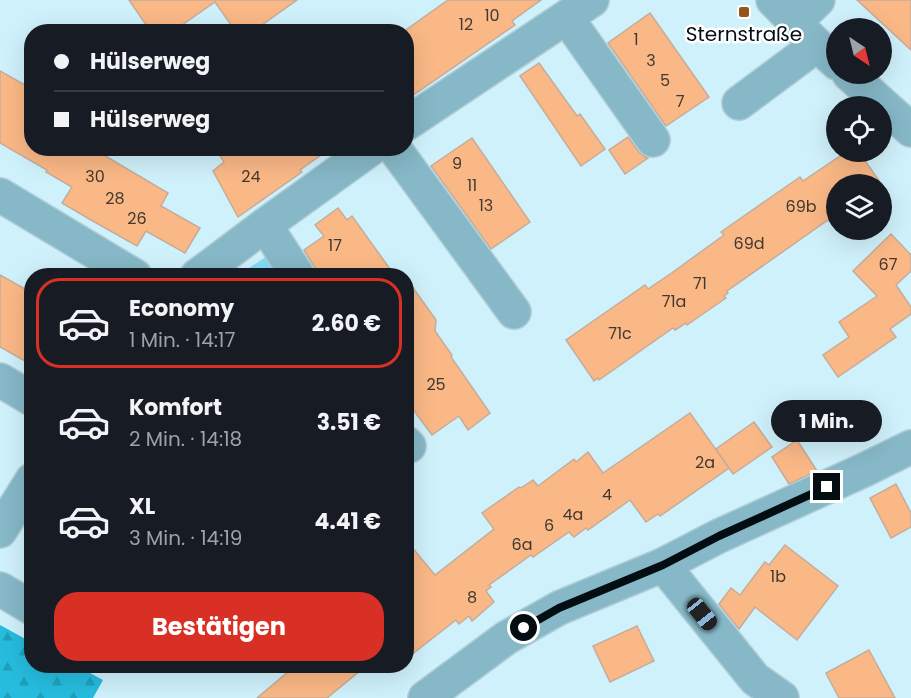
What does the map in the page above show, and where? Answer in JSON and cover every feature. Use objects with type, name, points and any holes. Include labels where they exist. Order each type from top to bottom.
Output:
[{"type":"street","points":[[818,0],[784,11],[826,53]]},
{"type":"street","points":[[414,119],[579,9],[653,140]]},
{"type":"street","points":[[739,103],[826,55]]},
{"type":"street","points":[[860,84],[911,130]]},
{"type":"street","points":[[208,268],[361,156]]},
{"type":"street","points":[[400,156],[514,312]]},
{"type":"street","points":[[0,195],[122,268]]},
{"type":"street","points":[[265,225],[293,268]]},
{"type":"street","points":[[0,380],[24,394]]},
{"type":"street","points":[[425,698],[506,638],[559,608],[663,565],[719,536],[911,447]]},
{"type":"street","points":[[0,531],[24,493]]},
{"type":"street","points":[[663,565],[755,678],[782,698]]},
{"type":"street","points":[[0,589],[24,603]]},
{"type":"green space","points":[[0,625],[24,638],[24,673],[90,673],[103,680],[93,698],[0,698]]},
{"type":"shaded area","points":[[276,250],[288,268],[249,268]]},
{"type":"building","points":[[129,0],[297,0],[263,24],[230,24],[215,2],[183,24],[146,24]]},
{"type":"building","points":[[448,0],[541,0],[512,21],[515,25],[414,94],[414,24]]},
{"type":"building","points":[[857,0],[911,0],[911,50],[892,32],[892,18],[876,18]]},
{"type":"building","points":[[650,13],[709,97],[666,126],[608,43]]},
{"type":"building","points":[[539,63],[577,116],[580,114],[605,149],[581,166],[520,76]]},
{"type":"building","points":[[0,71],[24,84],[24,156],[106,156],[168,193],[161,206],[200,228],[185,253],[146,231],[137,246],[62,203],[72,187],[0,143]]},
{"type":"building","points":[[628,137],[638,151],[648,158],[625,174],[609,150]]},
{"type":"building","points":[[472,138],[530,222],[491,249],[431,166]]},
{"type":"building","points":[[220,156],[320,156],[300,170],[302,172],[238,217],[213,171],[224,162]]},
{"type":"building","points":[[831,162],[866,162],[874,174],[826,174],[826,221],[727,291],[728,293],[724,296],[726,298],[687,325],[686,323],[675,330],[673,328],[599,380],[598,378],[594,381],[566,340],[645,285],[648,289],[673,272],[724,235],[721,232],[800,177],[803,181]]},
{"type":"building","points":[[338,208],[347,220],[352,216],[389,268],[315,268],[304,250],[324,236],[315,225]]},
{"type":"building","points":[[892,235],[911,255],[911,271],[896,285],[911,307],[911,314],[890,329],[896,337],[838,377],[823,355],[849,337],[839,322],[877,296],[853,271],[885,240],[892,240]]},
{"type":"building","points":[[0,275],[24,288],[24,360],[0,347]]},
{"type":"building","points":[[414,289],[436,320],[435,331],[490,413],[468,430],[459,416],[432,435],[414,411]]},
{"type":"building","points":[[690,413],[729,468],[660,516],[658,514],[646,522],[630,500],[588,530],[586,528],[574,537],[569,532],[533,557],[531,555],[489,585],[491,587],[486,591],[494,602],[472,621],[469,616],[459,624],[456,620],[414,653],[414,550],[435,575],[494,529],[482,513],[519,487],[533,480],[538,486],[574,459],[576,462],[588,452],[603,473]]},
{"type":"building","points":[[754,422],[772,447],[733,474],[716,449]]},
{"type":"building","points":[[797,440],[817,471],[789,484],[772,457]]},
{"type":"building","points":[[896,484],[911,513],[911,527],[891,538],[870,498]]},
{"type":"building","points":[[785,545],[838,586],[797,640],[755,607],[739,629],[719,604],[731,588],[740,595],[765,562],[769,565]]},
{"type":"building","points":[[637,626],[654,661],[610,682],[593,646]]},
{"type":"building","points":[[869,650],[895,698],[839,698],[826,673]]},
{"type":"building","points":[[287,673],[357,673],[327,698],[257,698]]},
{"type":"place","name":"Sternstraße","points":[[744,12]]},
{"type":"route","points":[[524,628],[559,608],[663,565],[719,536],[827,487]]}]
